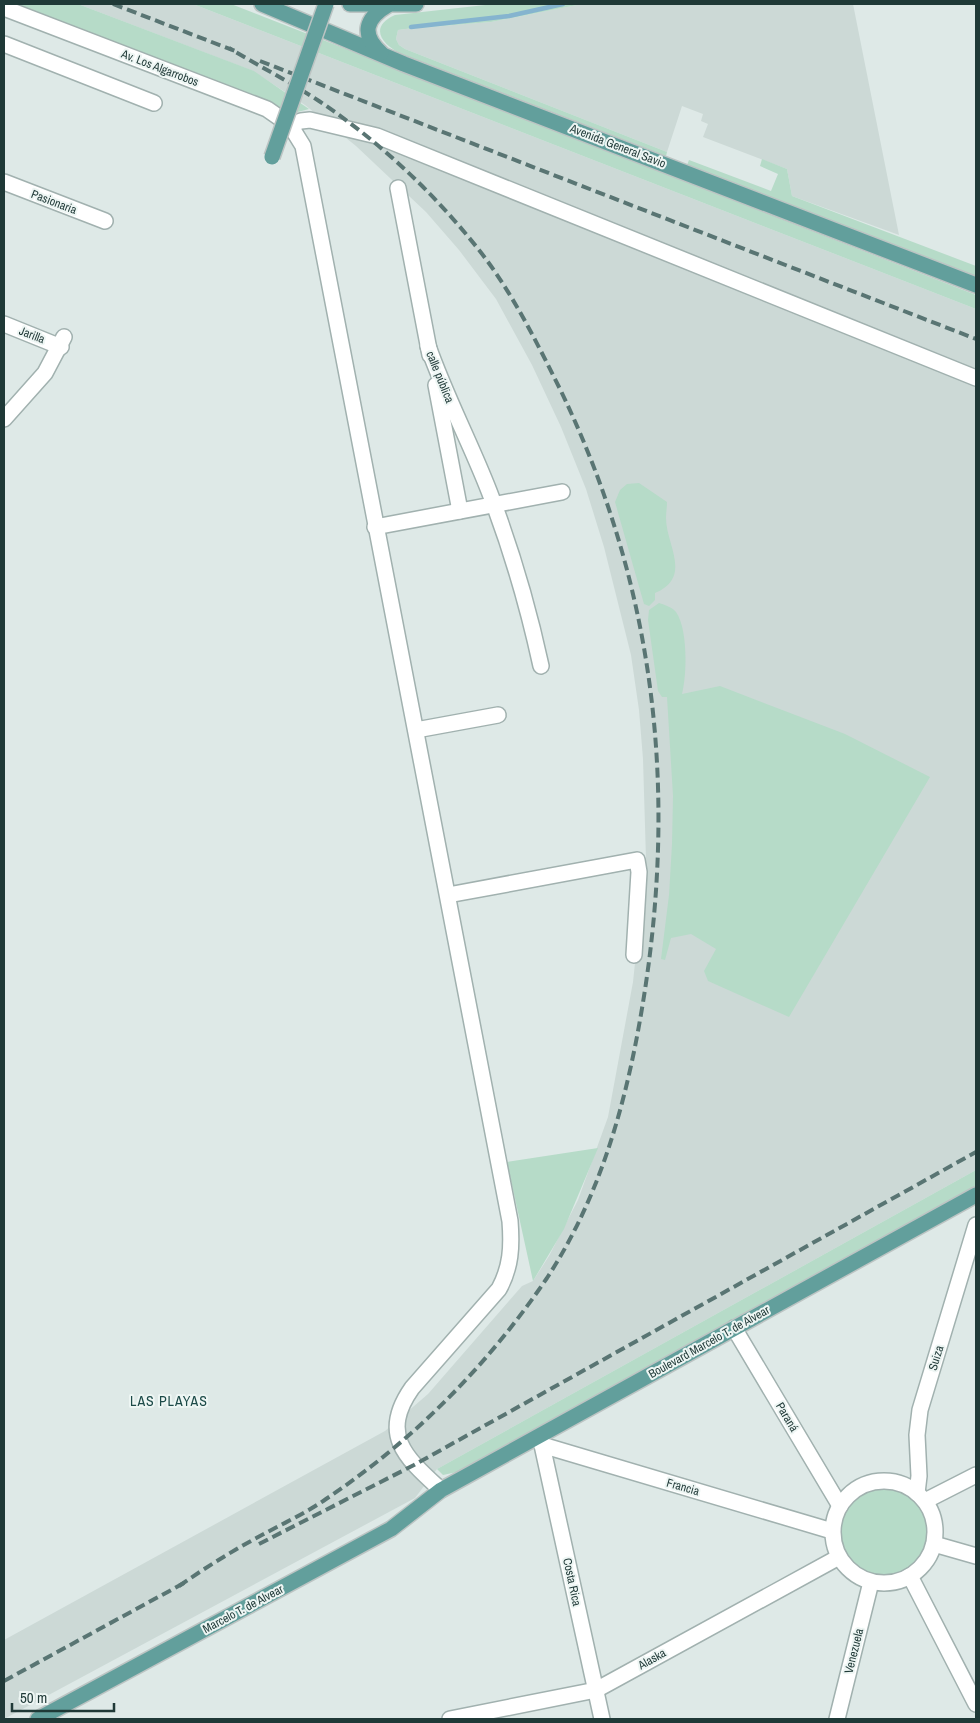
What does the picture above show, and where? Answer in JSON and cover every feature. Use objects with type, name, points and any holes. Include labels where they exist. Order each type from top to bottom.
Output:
[{"type":"main road","name":"Avenida General Savio","points":[[262,4],[384,55],[976,285]]},
{"type":"main road","points":[[272,157],[326,4]]},
{"type":"main road","points":[[350,4],[416,4]]},
{"type":"main road","points":[[384,55],[373,46],[368,38],[368,30],[372,16],[388,5]]},
{"type":"main road","name":"Boulevard Marcelo T. de Alvear","points":[[442,1490],[540,1441],[734,1328],[976,1195]]},
{"type":"main road","name":"Marcelo T. de Alvear","points":[[38,1719],[391,1529],[442,1490]]},
{"type":"street","name":"Av. Los Algarrobos","points":[[4,8],[256,104],[279,116],[290,125],[303,146],[375,527]]},
{"type":"street","points":[[4,44],[154,103]]},
{"type":"street","points":[[290,125],[301,120],[310,120],[377,136],[976,378]]},
{"type":"street","name":"Pasionaria","points":[[4,182],[105,221]]},
{"type":"street","points":[[398,188],[428,346]]},
{"type":"street","name":"Jarilla","points":[[4,324],[63,342],[45,373],[4,419]]},
{"type":"street","name":"calle pública","points":[[428,346],[494,505],[527,604],[541,666]]},
{"type":"street","name":"calle pública","points":[[428,346],[460,511]]},
{"type":"street","points":[[442,1490],[414,1465],[400,1444],[396,1430],[398,1411],[412,1388],[499,1289],[506,1276],[512,1244],[510,1221],[448,895],[375,527],[562,492]]},
{"type":"street","points":[[416,730],[498,714]]},
{"type":"street","points":[[448,895],[637,860],[639,872],[634,955]]},
{"type":"street","name":"Suiza","points":[[921,1498],[917,1435],[920,1410],[976,1225]]},
{"type":"street","name":"Paraná","points":[[734,1328],[840,1506]]},
{"type":"street","name":"Francia","points":[[540,1441],[832,1531]]},
{"type":"street","name":"Costa Rica","points":[[540,1441],[602,1719]]},
{"type":"street","points":[[921,1498],[976,1475]]},
{"type":"street","points":[[876,1482],[902,1484],[921,1498],[934,1522],[934,1544],[925,1562],[910,1576],[891,1583],[871,1582],[852,1573],[839,1557],[832,1531],[840,1506],[852,1492],[876,1482]]},
{"type":"street","points":[[934,1544],[976,1556]]},
{"type":"street","name":"Alaska","points":[[450,1719],[596,1690],[839,1557]]},
{"type":"street","points":[[910,1576],[976,1704]]},
{"type":"street","name":"Venezuela","points":[[837,1719],[871,1582]]},
{"type":"shaded area","points":[[78,4],[193,4],[976,309],[976,1170],[437,1469],[415,1498],[4,1719],[4,1640],[385,1431],[428,1394],[522,1286],[533,1281],[549,1256],[578,1200],[608,1117],[633,982],[646,859],[643,759],[639,710],[631,655],[604,547],[586,489],[561,427],[532,365],[496,299],[459,250],[426,212],[356,146],[305,105],[253,71]]},
{"type":"shaded area","points":[[582,4],[853,4],[899,235],[792,196],[787,169],[703,137],[708,124],[701,121],[703,114],[682,106],[667,152],[405,49],[399,45],[396,39],[398,30],[491,22]]},
{"type":"green space","points":[[13,4],[78,4],[254,71],[309,109],[294,113],[285,110]]},
{"type":"green space","points":[[193,4],[231,4],[976,295],[976,309]]},
{"type":"green space","points":[[494,4],[582,4],[491,22],[398,30],[396,39],[399,45],[405,49],[667,152],[666,156],[402,54],[389,46],[381,36],[380,30],[382,25],[395,15]]},
{"type":"green space","points":[[762,159],[787,169],[792,196],[976,266],[976,276],[687,165],[689,160],[771,191],[778,174],[760,166]]},
{"type":"green space","points":[[639,483],[667,502],[667,528],[675,560],[673,578],[666,586],[655,593],[655,600],[649,606],[644,604],[615,502],[620,490],[627,484]]},
{"type":"green space","points":[[659,603],[670,607],[676,612],[683,629],[685,676],[682,694],[720,686],[845,734],[930,777],[789,1017],[708,981],[704,971],[716,949],[691,934],[671,938],[665,960],[661,959],[669,895],[673,796],[667,697],[662,697],[658,691],[648,620],[649,610]]},
{"type":"green space","points":[[598,1148],[564,1229],[533,1281],[507,1162]]},
{"type":"green space","points":[[976,1170],[976,1186],[457,1472],[443,1475],[437,1469]]},
{"type":"green space","points":[[885,1488],[902,1491],[910,1495],[922,1507],[926,1515],[929,1532],[926,1549],[922,1557],[910,1569],[902,1573],[885,1576],[868,1573],[860,1569],[848,1557],[844,1549],[841,1532],[844,1515],[848,1507],[860,1495],[868,1491]]},
{"type":"waterway","points":[[411,27],[509,16],[563,4]]},
{"type":"railway","points":[[113,4],[235,51]]},
{"type":"railway","points":[[179,1586],[239,1548],[318,1504],[389,1452],[419,1426],[474,1371],[500,1341],[547,1278],[581,1218],[595,1186],[607,1154],[626,1088],[640,1020],[652,938],[658,857],[658,777],[651,698],[639,620],[619,542],[593,465],[560,389],[533,335],[513,300],[479,250],[443,208],[405,169],[363,133],[319,101],[229,48]]},
{"type":"railway","points":[[260,61],[976,339]]},
{"type":"railway","points":[[259,1544],[414,1465],[976,1152]]},
{"type":"railway","points":[[4,1681],[184,1583]]},
{"type":"district","name":"LAS PLAYAS","points":[[169,1401]]}]
